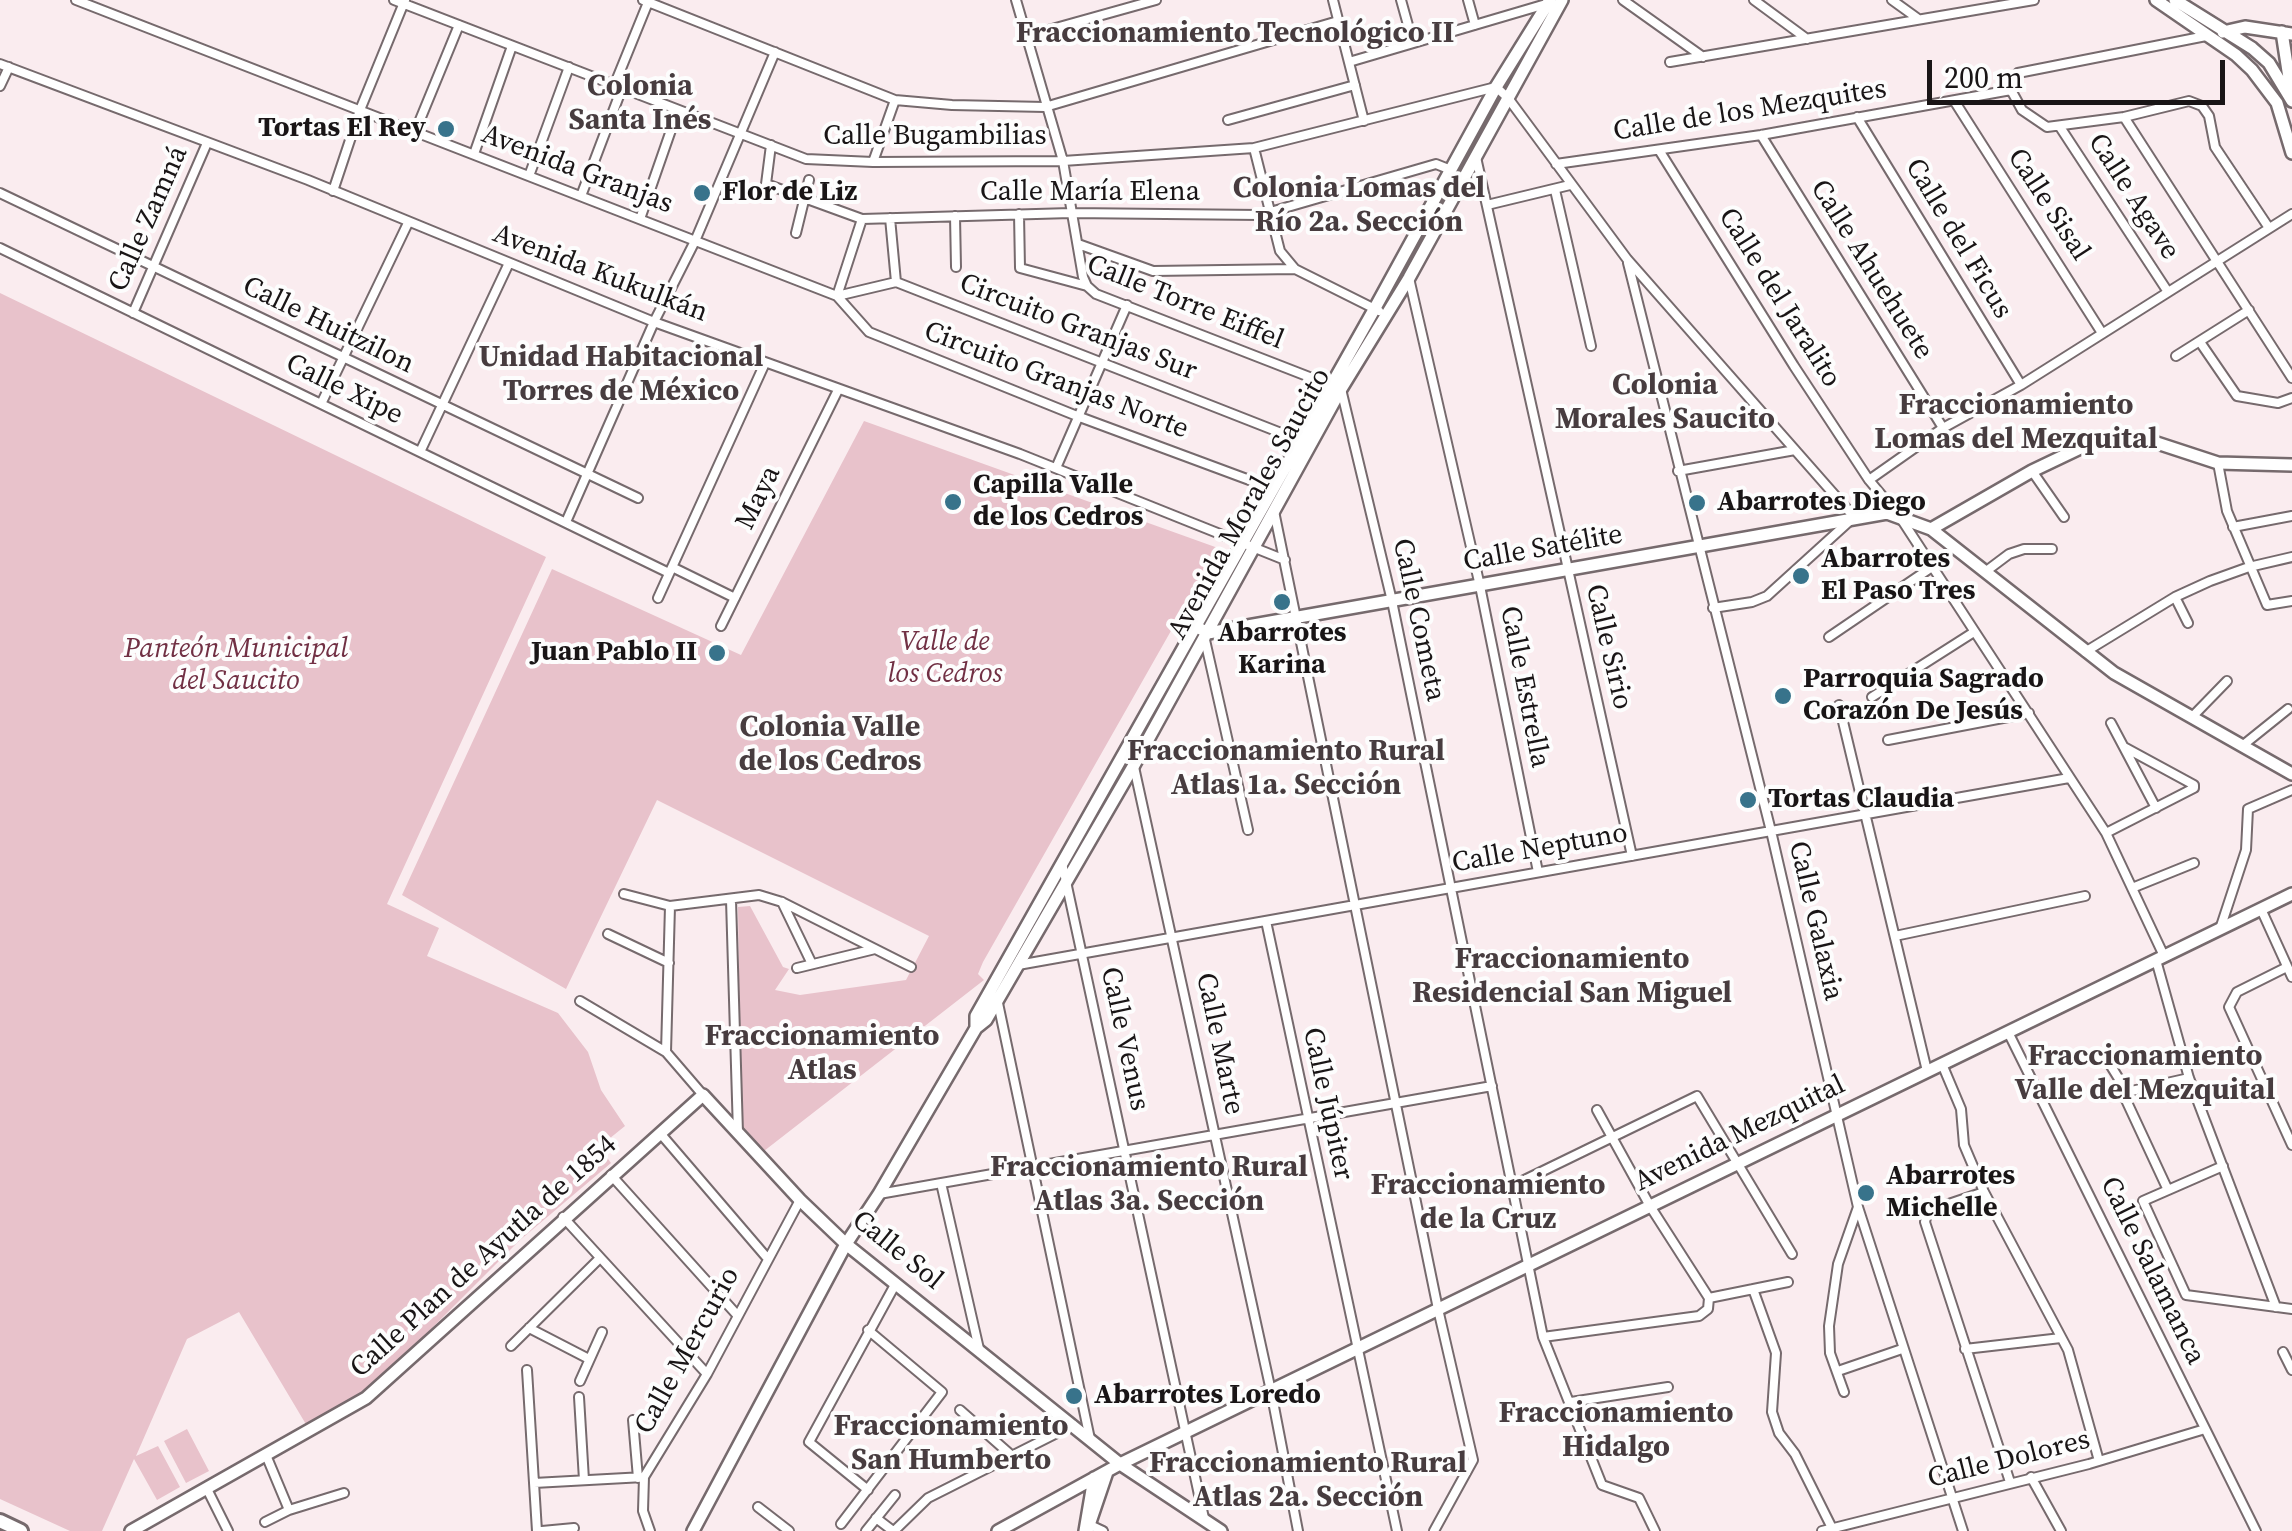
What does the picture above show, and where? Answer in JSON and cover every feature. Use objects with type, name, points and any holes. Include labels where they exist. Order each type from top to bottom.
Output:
[{"type":"main road","name":"Avenida Morales Saucito","points":[[1380,312],[1409,278],[1562,0]]},
{"type":"main road","points":[[2156,0],[2252,70],[2289,129],[2292,153]]},
{"type":"main road","points":[[2175,0],[2269,63],[2292,100]]},
{"type":"main road","name":"Avenida Morales Saucito","points":[[976,1028],[976,1016],[1195,626],[1274,511],[1450,170],[1548,2]]},
{"type":"main road","points":[[2208,36],[2245,27],[2287,33],[2292,100]]},
{"type":"main road","name":"Avenida Morales Saucito","points":[[693,1531],[846,1244],[976,1028],[986,1020],[1134,765],[1206,636],[1271,488],[1336,387]]},
{"type":"main road","points":[[1931,529],[2032,470],[2097,440],[2128,438],[2157,443],[2218,463],[2292,465]]},
{"type":"main road","name":"Calle Satélite","points":[[1206,636],[1878,512],[1900,517]]},
{"type":"main road","points":[[1900,517],[1931,529],[2114,674],[2292,774]]},
{"type":"main road","points":[[1195,626],[1206,636]]},
{"type":"main road","points":[[1085,821],[1098,828]]},
{"type":"main road","name":"Avenida Mezquital","points":[[998,1531],[1120,1464],[2292,894]]},
{"type":"main road","name":"Calle Sol","points":[[703,1095],[846,1244],[1120,1464],[1221,1531]]},
{"type":"main road","name":"Calle Plan de Ayutla de 1854","points":[[131,1531],[366,1398],[703,1095]]},
{"type":"main road","points":[[1090,1528],[1107,1472]]},
{"type":"main road","points":[[1090,1528],[1094,1478]]},
{"type":"main road","points":[[0,1522],[21,1531]]},
{"type":"street","name":"Avenida Granjas","points":[[76,0],[837,296]]},
{"type":"street","points":[[1016,0],[1063,161],[1082,276],[1088,286]]},
{"type":"street","points":[[1026,36],[1156,0]]},
{"type":"street","points":[[1333,0],[1364,121]]},
{"type":"street","points":[[1401,0],[1413,43]]},
{"type":"street","points":[[1468,0],[1474,25]]},
{"type":"street","points":[[1623,0],[1703,56]]},
{"type":"street","points":[[1892,0],[1918,19]]},
{"type":"street","points":[[1670,62],[2034,0]]},
{"type":"street","points":[[334,191],[401,1]]},
{"type":"street","name":"Calle Bugambilias","points":[[401,1],[806,158],[873,162],[1063,161],[1254,148],[1496,86]]},
{"type":"street","points":[[582,196],[647,1],[895,100],[1045,107],[1338,21]]},
{"type":"street","points":[[1759,1],[1808,39]]},
{"type":"street","points":[[1349,62],[1548,2]]},
{"type":"street","points":[[416,132],[459,25]]},
{"type":"street","points":[[2208,36],[2018,74],[2010,81],[2011,90],[2022,110],[2047,127],[2124,116],[2189,101],[2202,106],[2209,116],[2215,148],[2270,228]]},
{"type":"street","points":[[474,154],[512,46]]},
{"type":"street","points":[[566,522],[654,322],[695,241],[775,52]]},
{"type":"street","points":[[0,86],[4,65]]},
{"type":"street","name":"Avenida Kukulkán","points":[[4,65],[334,191],[654,322],[1056,468],[1285,560]]},
{"type":"street","points":[[529,176],[569,68]]},
{"type":"street","points":[[1228,120],[1355,85]]},
{"type":"street","points":[[1496,86],[1626,258],[1854,517],[1767,596],[1713,608]]},
{"type":"street","name":"Calle de los Mezquites","points":[[1556,164],[1761,136],[2011,90]]},
{"type":"street","points":[[873,162],[895,100]]},
{"type":"street","name":"Calle Sisal","points":[[1955,102],[2102,333]]},
{"type":"street","points":[[640,219],[678,110]]},
{"type":"street","points":[[2124,116],[2292,378]]},
{"type":"street","name":"Calle del Ficus","points":[[1857,117],[2021,384]]},
{"type":"street","name":"Calle Agave","points":[[2060,127],[2168,292]]},
{"type":"street","name":"Calle Ahuehuete","points":[[1761,136],[1943,428]]},
{"type":"street","name":"Calle Zamná","points":[[132,313],[208,144]]},
{"type":"street","name":"Calle María Elena","points":[[771,145],[766,184],[862,219],[1269,212],[1436,164],[1450,170]]},
{"type":"street","points":[[1254,148],[1280,252],[1295,268],[1380,312]]},
{"type":"street","name":"Calle del Jaralito","points":[[1659,150],[1869,480],[1900,517],[2106,832],[2160,958],[2189,1078],[2276,1307]]},
{"type":"street","name":"Calle Sirio","points":[[1475,155],[1632,856]]},
{"type":"street","points":[[796,233],[809,180]]},
{"type":"street","points":[[1487,205],[1570,184]]},
{"type":"street","points":[[1555,190],[1592,346]]},
{"type":"street","name":"Calle Huitzilon","points":[[0,193],[638,498]]},
{"type":"street","name":"Calle Torre Eiffel","points":[[1019,214],[1020,268],[1088,286],[1096,294],[1336,387]]},
{"type":"street","points":[[1869,480],[1943,428],[2021,384],[2292,214]]},
{"type":"street","points":[[954,216],[956,266]]},
{"type":"street","points":[[837,296],[896,282],[890,218]]},
{"type":"street","points":[[837,296],[862,219]]},
{"type":"street","points":[[322,404],[408,223]]},
{"type":"street","points":[[1078,244],[1153,271],[1295,268]]},
{"type":"street","name":"Calle Xipe","points":[[0,248],[566,522],[734,598]]},
{"type":"street","name":"Calle Galaxia","points":[[1626,258],[1771,830],[1858,1208],[1962,1531]]},
{"type":"street","points":[[420,452],[510,262]]},
{"type":"street","name":"Calle Estrella","points":[[1409,278],[1480,586],[1538,872]]},
{"type":"street","name":"Circuito Granjas Sur","points":[[896,282],[1299,440]]},
{"type":"street","name":"Circuito Granjas Norte","points":[[837,296],[869,332],[1077,416],[1271,488]]},
{"type":"street","points":[[1056,468],[1127,306]]},
{"type":"street","points":[[2176,356],[2249,310]]},
{"type":"street","points":[[2200,342],[2237,396],[2278,403],[2292,398]]},
{"type":"street","points":[[658,598],[765,363]]},
{"type":"street","name":"Calle Cometa","points":[[1336,387],[1392,602],[1543,1337],[1602,1485],[1639,1498],[1655,1531]]},
{"type":"street","name":"Maya","points":[[721,626],[838,390]]},
{"type":"street","points":[[1678,471],[1795,450]]},
{"type":"street","points":[[2218,463],[2226,511],[2266,606],[2292,600]]},
{"type":"street","points":[[2032,470],[2064,517]]},
{"type":"street","points":[[1274,511],[1438,1309],[1473,1460],[1434,1531]]},
{"type":"street","points":[[2233,527],[2292,516]]},
{"type":"street","points":[[1985,572],[2024,548],[2052,549]]},
{"type":"street","points":[[2086,652],[2175,598],[2249,567],[2292,557]]},
{"type":"street","points":[[1829,636],[1932,567]]},
{"type":"street","points":[[2175,598],[2188,624]]},
{"type":"street","points":[[1872,696],[1974,632]]},
{"type":"street","points":[[1206,636],[1248,830]]},
{"type":"street","points":[[2192,717],[2227,681]]},
{"type":"street","points":[[1839,705],[1927,1071]]},
{"type":"street","points":[[2242,746],[2288,708]]},
{"type":"street","points":[[1888,740],[2029,714]]},
{"type":"street","points":[[2111,723],[2156,808]]},
{"type":"street","name":"Calle Marte","points":[[1128,744],[1272,1390],[1298,1531]]},
{"type":"street","points":[[2106,832],[2194,788],[2124,747]]},
{"type":"street","name":"Calle Neptuno","points":[[1018,965],[2069,778]]},
{"type":"street","points":[[2219,930],[2246,850],[2248,810],[2292,790]]},
{"type":"street","name":"Calle Venus","points":[[1062,862],[1204,1518]]},
{"type":"street","points":[[2132,888],[2194,863]]},
{"type":"street","points":[[624,894],[670,906],[758,895],[782,902],[911,967]]},
{"type":"street","points":[[1895,936],[2086,896]]},
{"type":"street","points":[[731,900],[738,1133]]},
{"type":"street","points":[[782,902],[812,964]]},
{"type":"street","points":[[666,1052],[670,906]]},
{"type":"street","points":[[2260,909],[2292,978]]},
{"type":"street","name":"Calle Júpiter","points":[[1266,921],[1397,1531]]},
{"type":"street","points":[[608,934],[669,963]]},
{"type":"street","points":[[798,968],[875,950]]},
{"type":"street","points":[[2287,967],[2236,992],[2230,1000],[2232,1019],[2292,1145]]},
{"type":"street","points":[[994,984],[1090,1439]]},
{"type":"street","name":"Calle Sol","points":[[580,1001],[666,1052],[703,1095]]},
{"type":"street","name":"Calle Salamanca","points":[[2008,1032],[2256,1531]]},
{"type":"street","points":[[2106,1058],[2126,1092],[2126,1100],[2166,1188]]},
{"type":"street","points":[[1942,1064],[1960,1108],[1964,1145],[1984,1192],[2068,1350],[2099,1461]]},
{"type":"street","points":[[2126,1092],[2189,1078]]},
{"type":"street","points":[[879,1194],[1492,1086]]},
{"type":"street","points":[[1512,1186],[1697,1096],[1792,1254]]},
{"type":"street","points":[[1543,1337],[1699,1316],[1708,1309],[1709,1298],[1650,1206],[1598,1110]]},
{"type":"street","points":[[660,1133],[768,1259]]},
{"type":"street","points":[[2222,1166],[2143,1200],[2186,1295],[2292,1308]]},
{"type":"street","points":[[611,1175],[738,1316]]},
{"type":"street","points":[[941,1183],[979,1349]]},
{"type":"street","points":[[1984,1192],[1934,1208],[1925,1222],[2010,1482]]},
{"type":"street","name":"Calle Mercurio","points":[[650,1531],[642,1511],[641,1477],[706,1374],[800,1200]]},
{"type":"street","points":[[1844,1392],[1830,1353],[1829,1326],[1838,1264],[1858,1208]]},
{"type":"street","points":[[563,1218],[706,1374]]},
{"type":"street","points":[[511,1346],[600,1258]]},
{"type":"street","points":[[868,1490],[810,1442],[896,1282]]},
{"type":"street","points":[[1709,1298],[1788,1282]]},
{"type":"street","points":[[1753,1289],[1776,1354],[1772,1412],[1778,1433],[1794,1454],[1832,1528]]},
{"type":"street","points":[[529,1328],[589,1360]]},
{"type":"street","points":[[841,1524],[942,1392],[868,1330]]},
{"type":"street","points":[[580,1381],[602,1332]]},
{"type":"street","points":[[1965,1349],[2061,1338]]},
{"type":"street","points":[[1838,1371],[1902,1349]]},
{"type":"street","points":[[2283,1352],[2292,1370]]},
{"type":"street","points":[[527,1370],[539,1531],[574,1528]]},
{"type":"street","points":[[1571,1402],[1668,1387]]},
{"type":"street","points":[[579,1397],[584,1480]]},
{"type":"street","points":[[960,1410],[1011,1455]]},
{"type":"street","points":[[534,1483],[641,1477],[633,1420]]},
{"type":"street","points":[[876,1518],[893,1531],[928,1498],[1073,1426]]},
{"type":"street","name":"Calle Dolores","points":[[1822,1531],[2099,1461],[2206,1429]]},
{"type":"street","points":[[266,1455],[289,1510]]},
{"type":"street","points":[[2032,1476],[2060,1531]]},
{"type":"street","points":[[207,1489],[228,1531]]},
{"type":"street","points":[[265,1522],[344,1493]]},
{"type":"street","points":[[866,1531],[895,1495]]},
{"type":"street","points":[[758,1507],[790,1531]]},
{"type":"green space","name":"Panteón Municipal del Saucito","points":[[0,293],[546,557],[387,904],[439,928],[427,956],[558,1013],[588,1052],[601,1090],[625,1126],[599,1147],[611,1163],[519,1241],[372,1388],[307,1426],[239,1312],[187,1339],[136,1456],[158,1446],[180,1487],[157,1500],[134,1459],[102,1531],[70,1531],[0,1499]]},
{"type":"green space","name":"Valle de los Cedros","points":[[864,421],[1218,548],[983,962],[978,974],[984,980],[764,1151],[741,1124],[738,907],[750,906],[783,967],[789,969],[775,990],[800,995],[906,980],[929,936],[657,800],[566,989],[402,895],[552,569],[741,655]]},
{"type":"green space","points":[[187,1429],[209,1471],[186,1483],[164,1441]]},
{"type":"place","name":"Tortas El Rey","points":[[446,129]]},
{"type":"place","name":"Flor de Liz","points":[[702,193]]},
{"type":"place","name":"Capilla Valle de los Cedros","points":[[953,502]]},
{"type":"place","name":"Abarrotes Diego","points":[[1697,503]]},
{"type":"place","name":"Abarrotes El Paso Tres","points":[[1801,576]]},
{"type":"place","name":"Abarrotes Karina","points":[[1282,602]]},
{"type":"place","name":"Juan Pablo II","points":[[717,653]]},
{"type":"place","name":"Parroquia Sagrado Corazón De Jesús","points":[[1783,696]]},
{"type":"place","name":"Tortas Claudia","points":[[1748,800]]},
{"type":"place","name":"Abarrotes Michelle","points":[[1866,1193]]},
{"type":"place","name":"Abarrotes Loredo","points":[[1074,1396]]},
{"type":"district","name":"Fraccionamiento Tecnológico II","points":[[1235,34]]},
{"type":"district","name":"Colonia Santa Inés","points":[[640,104]]},
{"type":"district","name":"Colonia Lomas del Río 2a. Sección","points":[[1359,206]]},
{"type":"district","name":"Unidad Habitacional Torres de México","points":[[621,375]]},
{"type":"district","name":"Colonia Morales Saucito","points":[[1665,403]]},
{"type":"district","name":"Fraccionamiento Lomas del Mezquital","points":[[2016,423]]},
{"type":"district","name":"Colonia Valle de los Cedros","points":[[830,745]]},
{"type":"district","name":"Fraccionamiento Rural Atlas 1a. Sección","points":[[1286,769]]},
{"type":"district","name":"Fraccionamiento Residencial San Miguel","points":[[1572,977]]},
{"type":"district","name":"Fraccionamiento Atlas","points":[[822,1054]]},
{"type":"district","name":"Fraccionamiento Valle del Mezquital","points":[[2145,1074]]},
{"type":"district","name":"Fraccionamiento Rural Atlas 3a. Sección","points":[[1149,1185]]},
{"type":"district","name":"Fraccionamiento de la Cruz","points":[[1488,1203]]},
{"type":"district","name":"Fraccionamiento Hidalgo","points":[[1616,1431]]},
{"type":"district","name":"Fraccionamiento San Humberto","points":[[951,1444]]},
{"type":"district","name":"Fraccionamiento Rural Atlas 2a. Sección","points":[[1308,1481]]}]
